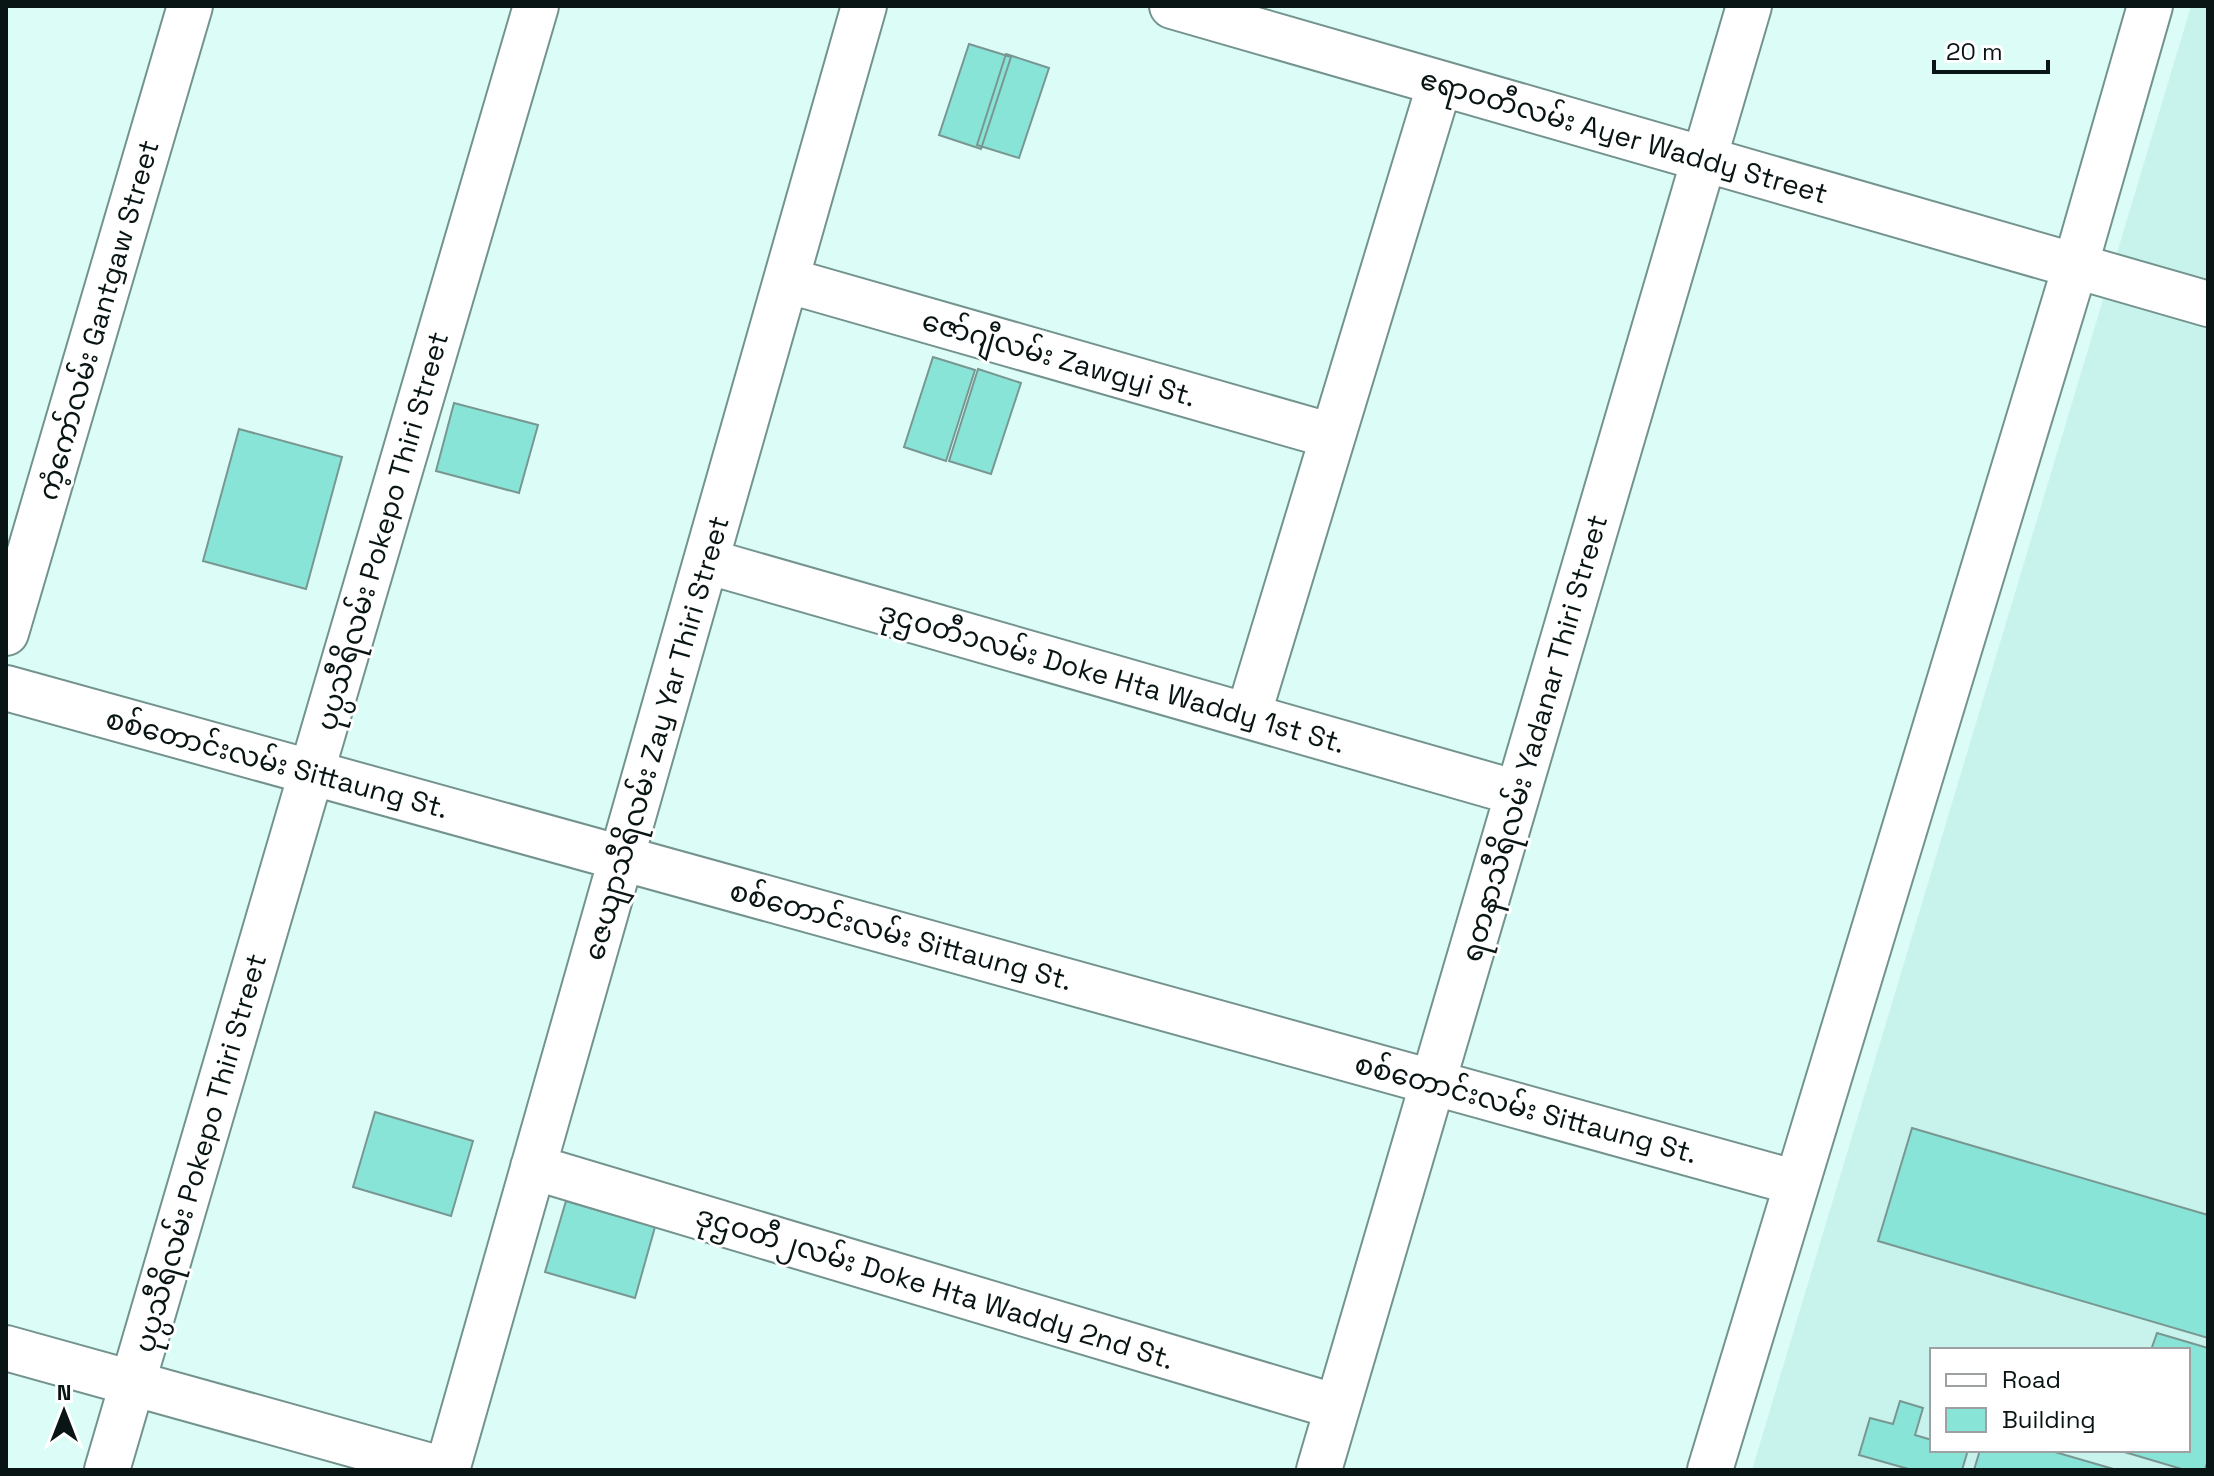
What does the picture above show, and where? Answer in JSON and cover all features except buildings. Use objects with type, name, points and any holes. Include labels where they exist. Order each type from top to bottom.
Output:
[{"type":"street","name":"ကံ့ကော်လမ်း Gantgaw Street","points":[[6,633],[190,6]]},
{"type":"street","name":"ပုပ္ပသီရိလမ်း Pokepo Thiri Street","points":[[107,1470],[536,6]]},
{"type":"street","name":"ဇေယျာသီရိလမ်း Zay Yar Thiri Street","points":[[446,1470],[864,6]]},
{"type":"street","name":"ဧရာဝတီလမ်း Ayer Waddy Street","points":[[1172,6],[2208,304]]},
{"type":"street","name":"ရတနာသီရိလမ်း Yadanar Thiri Street","points":[[1319,1470],[1749,6]]},
{"type":"street","points":[[1710,1470],[2075,267],[2150,6]]},
{"type":"street","points":[[1248,716],[1440,83]]},
{"type":"street","name":"ဇော်ဂျီလမ်း Zawgyi St.","points":[[786,280],[1332,436]]},
{"type":"street","name":"ဒုဌဝတီ၁လမ်း Doke Hta Waddy 1st St.","points":[[706,561],[1517,793]]},
{"type":"street","name":"စစ်တောင်းလမ်း Sittaung St.","points":[[6,688],[1797,1183]]},
{"type":"street","name":"ဒုဌဝတီ၂လမ်း Doke Hta Waddy 2nd St.","points":[[533,1167],[1337,1407]]},
{"type":"street","points":[[6,1348],[446,1470]]},
{"type":"shaded area","points":[[2191,6],[2208,6],[2208,1470],[1752,1470]]}]
